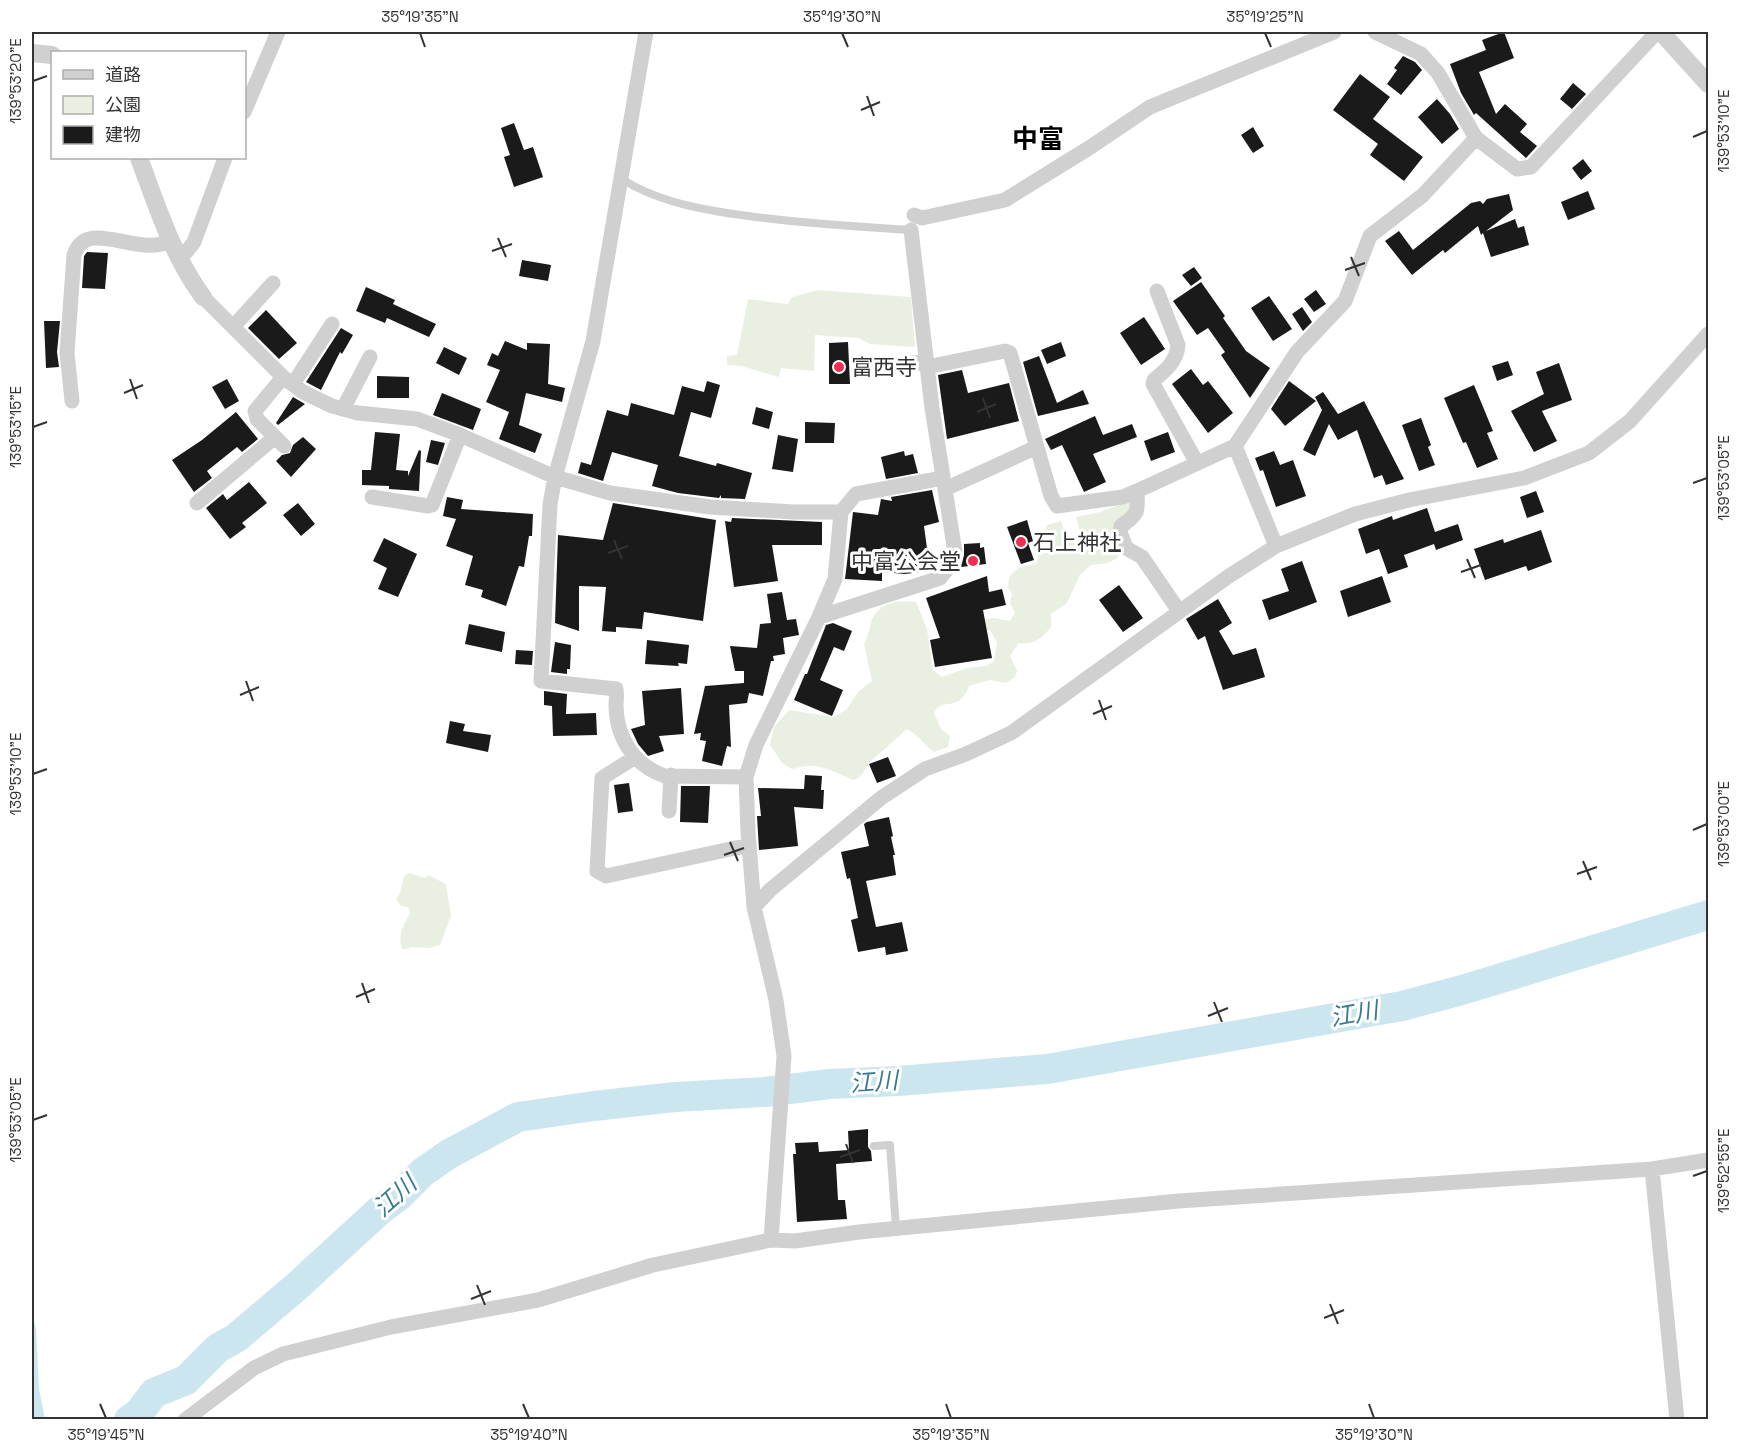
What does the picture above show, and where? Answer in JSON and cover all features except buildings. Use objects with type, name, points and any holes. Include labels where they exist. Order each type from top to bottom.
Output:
[{"type":"street","points":[[246,107],[278,32]]},
{"type":"street","points":[[646,32],[593,342],[555,477],[550,504],[541,681],[616,688],[618,721],[626,746],[634,758],[656,773],[746,777]]},
{"type":"street","points":[[819,617],[940,578],[950,567],[955,552],[927,365],[912,223],[922,218],[1005,200],[1150,107],[1334,32]]},
{"type":"street","points":[[1375,32],[1421,54],[1438,73],[1476,138],[1517,169],[1531,167],[1659,32],[1708,84]]},
{"type":"street","points":[[32,53],[51,55]]},
{"type":"street","points":[[863,367],[927,365],[1005,351],[1010,353],[1051,496],[1057,506],[1123,497],[1235,446],[1297,352],[1345,300],[1370,236],[1423,195],[1476,138]]},
{"type":"street","points":[[139,159],[170,241],[203,297],[288,381],[332,406],[358,413],[417,419],[460,435],[555,477],[610,493],[710,507],[841,512]]},
{"type":"street","points":[[178,258],[188,251],[194,242],[225,159]]},
{"type":"street","points":[[72,401],[67,353],[74,255],[77,246],[83,240],[99,237],[149,246],[161,246],[170,241]]},
{"type":"street","points":[[233,327],[273,283]]},
{"type":"street","points":[[1157,291],[1178,345],[1177,355],[1173,362],[1154,380],[1153,384],[1197,463]]},
{"type":"street","points":[[198,503],[279,442],[256,419],[257,405],[288,381],[332,324]]},
{"type":"street","points":[[754,907],[770,890],[881,798],[925,769],[966,754],[1011,733],[1228,576],[1276,546],[1355,514],[1409,500],[1524,478],[1588,453],[1630,421],[1708,334]]},
{"type":"street","points":[[342,409],[370,357]]},
{"type":"street","points":[[372,497],[432,505],[460,435]]},
{"type":"street","points":[[1235,446],[1276,546]]},
{"type":"street","points":[[771,1240],[784,1056],[776,1000],[754,907],[746,777],[756,745],[836,579],[841,512],[856,494],[944,483],[1036,447]]},
{"type":"street","points":[[1137,491],[1137,512],[1121,526],[1120,532],[1126,548],[1143,557],[1179,611]]},
{"type":"street","points":[[634,758],[602,778],[597,871],[606,876],[749,845]]},
{"type":"street","points":[[669,810],[671,775]]},
{"type":"street","points":[[185,1419],[254,1368],[283,1354],[391,1327],[538,1300],[653,1265],[771,1240],[795,1241],[896,1228],[1179,1201],[1652,1169],[1708,1160]]},
{"type":"street","points":[[1652,1169],[1677,1419]]},
{"type":"lane","points":[[620,178],[639,190],[696,208],[820,225],[912,223]]},
{"type":"lane","points":[[874,1146],[890,1145],[896,1228]]},
{"type":"green space","points":[[818,290],[911,297],[915,347],[870,344],[858,338],[815,335],[814,371],[781,368],[779,377],[741,366],[727,365],[727,356],[737,355],[748,299],[788,304],[792,297]]},
{"type":"green space","points":[[1129,503],[1143,505],[1144,515],[1127,533],[1121,553],[1110,562],[1091,565],[1080,575],[1067,603],[1051,614],[1051,627],[1048,631],[1034,642],[1019,643],[1010,656],[1017,671],[1015,677],[1006,683],[990,680],[969,686],[960,700],[937,708],[934,713],[941,729],[950,736],[948,747],[934,752],[907,729],[870,762],[860,777],[853,780],[817,766],[792,769],[783,764],[770,745],[774,727],[789,710],[833,717],[846,710],[859,691],[872,681],[864,644],[873,617],[882,608],[898,602],[916,602],[927,629],[933,670],[942,677],[967,668],[986,666],[994,661],[997,643],[991,631],[980,628],[980,619],[994,618],[1010,621],[1015,613],[1010,603],[1012,594],[1008,588],[1009,577],[1018,568],[1037,563],[1039,547],[1047,525],[1061,521],[1065,533],[1073,539],[1080,532],[1076,517]]},
{"type":"green space","points":[[410,873],[425,878],[428,875],[446,884],[451,916],[440,945],[403,950],[400,940],[410,913],[408,907],[401,906],[396,899],[400,893],[404,876]]},
{"type":"water","points":[[32,1317],[36,1327],[39,1389],[45,1419],[32,1419]]},
{"type":"waterway","name":"江川","points":[[129,1420],[138,1414],[154,1393],[186,1380],[218,1348],[236,1338],[295,1288],[380,1210],[399,1196],[423,1172],[449,1154],[518,1117],[675,1097],[1047,1069],[1402,1006],[1708,915]]},
{"type":"place","name":"富西寺","points":[[839,367]]},
{"type":"place","name":"石上神社","points":[[1021,542]]},
{"type":"place","name":"中富公会堂","points":[[973,561]]},
{"type":"district","name":"中富","points":[[1038,139]]}]
